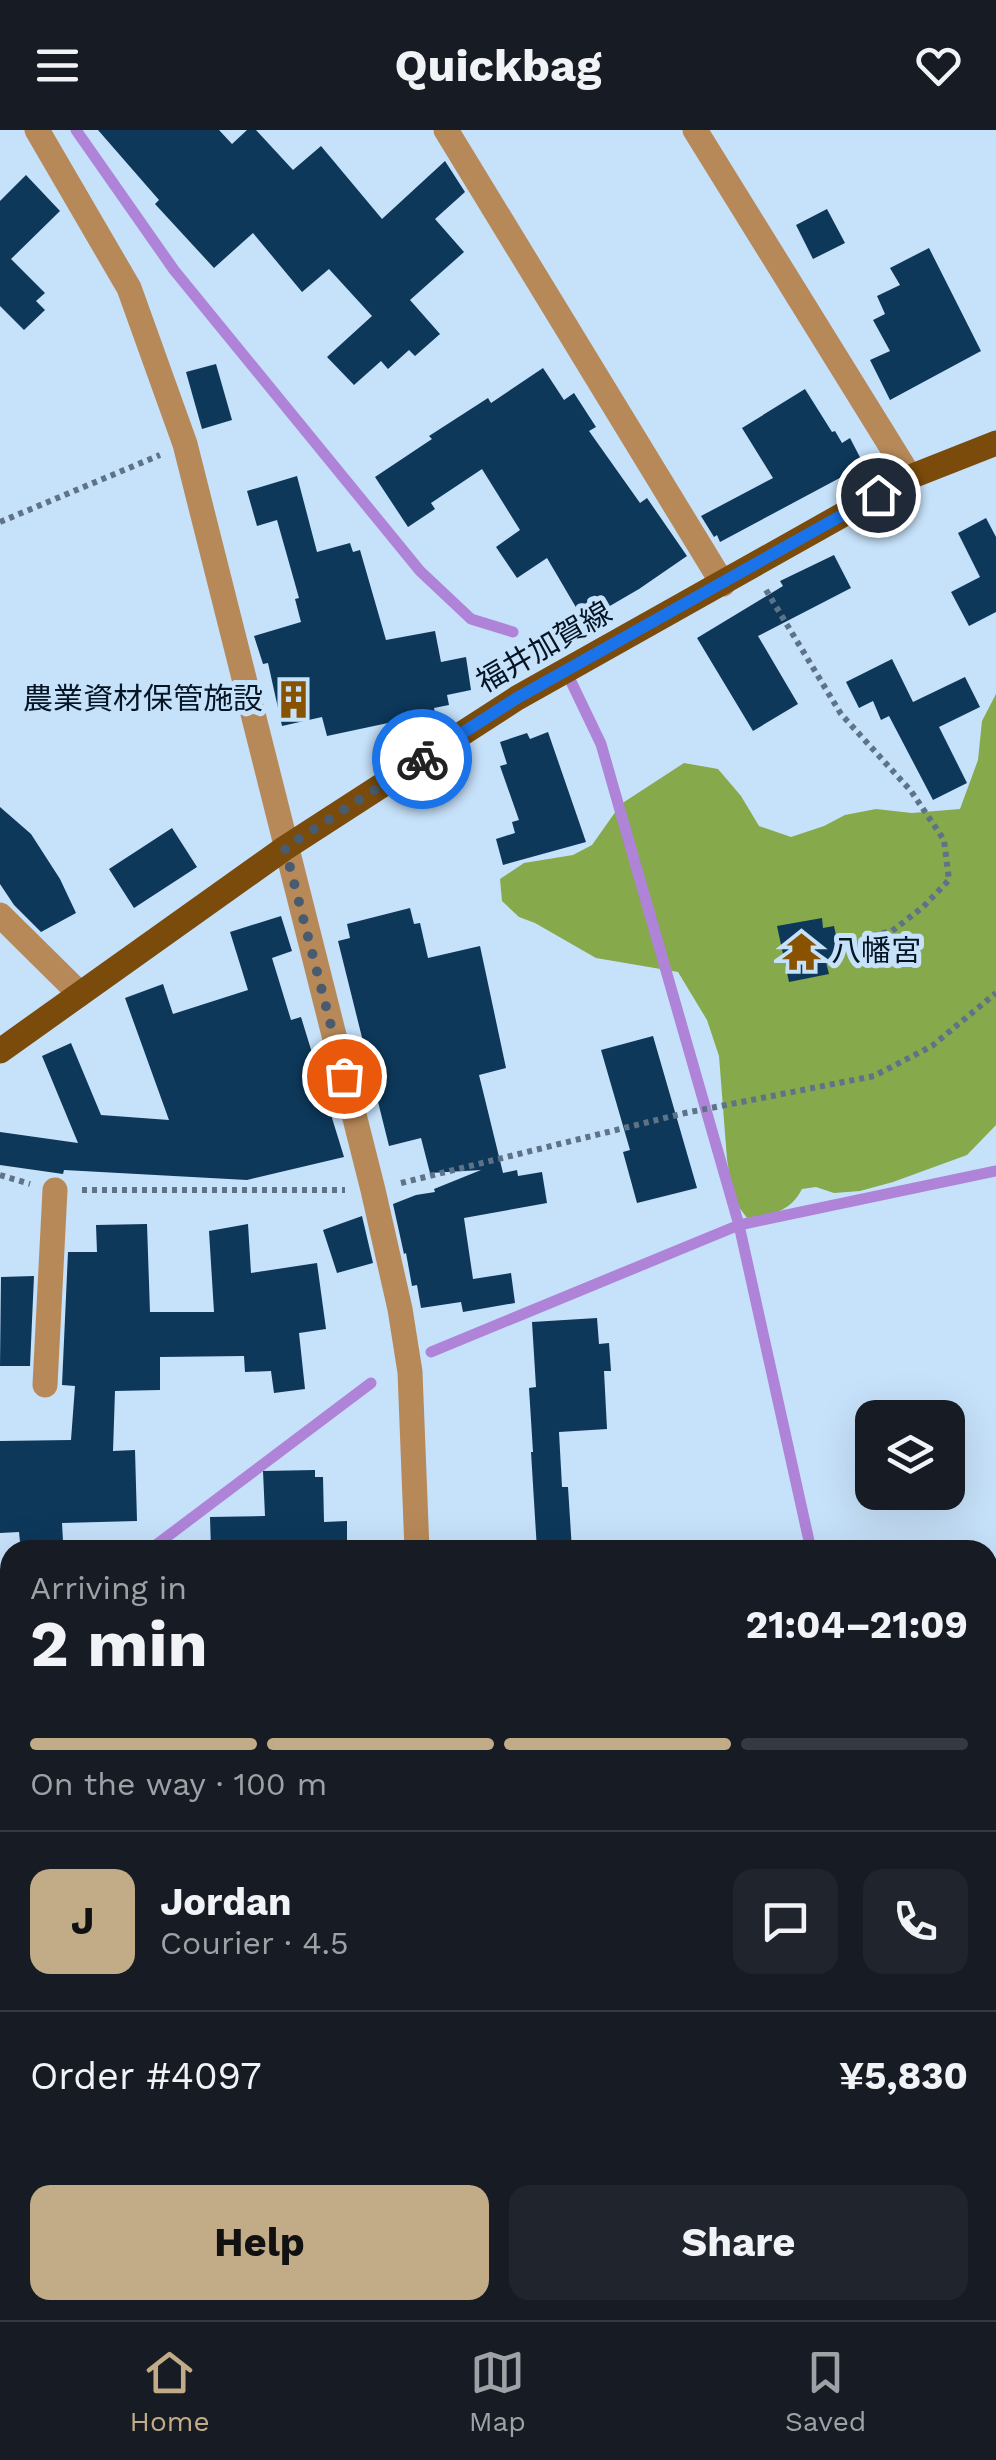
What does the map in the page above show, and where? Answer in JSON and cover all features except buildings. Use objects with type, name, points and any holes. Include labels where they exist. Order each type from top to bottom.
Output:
[{"type":"main road","name":"福井加賀線","points":[[0,1051],[285,848],[517,698],[910,477],[996,444]]},
{"type":"street","points":[[38,130],[129,288],[185,444],[400,1310],[410,1372],[417,1540]]},
{"type":"street","points":[[446,130],[722,584]]},
{"type":"street","points":[[696,130],[910,477]]},
{"type":"street","points":[[0,915],[80,994]]},
{"type":"street","points":[[45,1385],[56,1190]]},
{"type":"path","points":[[0,522],[185,444]]},
{"type":"path","points":[[752,567],[841,714],[911,791],[944,840],[949,880],[923,908],[892,931],[866,936]]},
{"type":"path","points":[[0,1175],[56,1190],[373,1190],[685,1114],[874,1076],[932,1046],[996,992]]},
{"type":"green space","points":[[996,694],[996,1125],[967,1155],[860,1191],[802,1189],[792,1203],[779,1211],[747,1218],[733,1199],[719,1056],[707,1020],[678,972],[596,958],[519,917],[502,901],[500,879],[524,863],[573,855],[592,845],[621,804],[684,763],[718,769],[759,826],[791,837],[845,815],[876,809],[912,813],[960,809],[978,760],[982,721]]},
{"type":"waterway","points":[[76,130],[174,270],[420,571],[471,619],[513,632]]},
{"type":"waterway","points":[[565,669],[601,744],[739,1225],[809,1540]]},
{"type":"waterway","points":[[431,1352],[739,1225],[996,1171]]},
{"type":"waterway","points":[[163,1540],[371,1383]]},
{"type":"way so far","points":[[344,1076],[285,848],[422,759]]},
{"type":"place","name":"農業資材保管施設","points":[[293,699]]},
{"type":"place","name":"八幡宮","points":[[801,951]]},
{"type":"route","points":[[422,759],[517,698],[878,495]]}]
